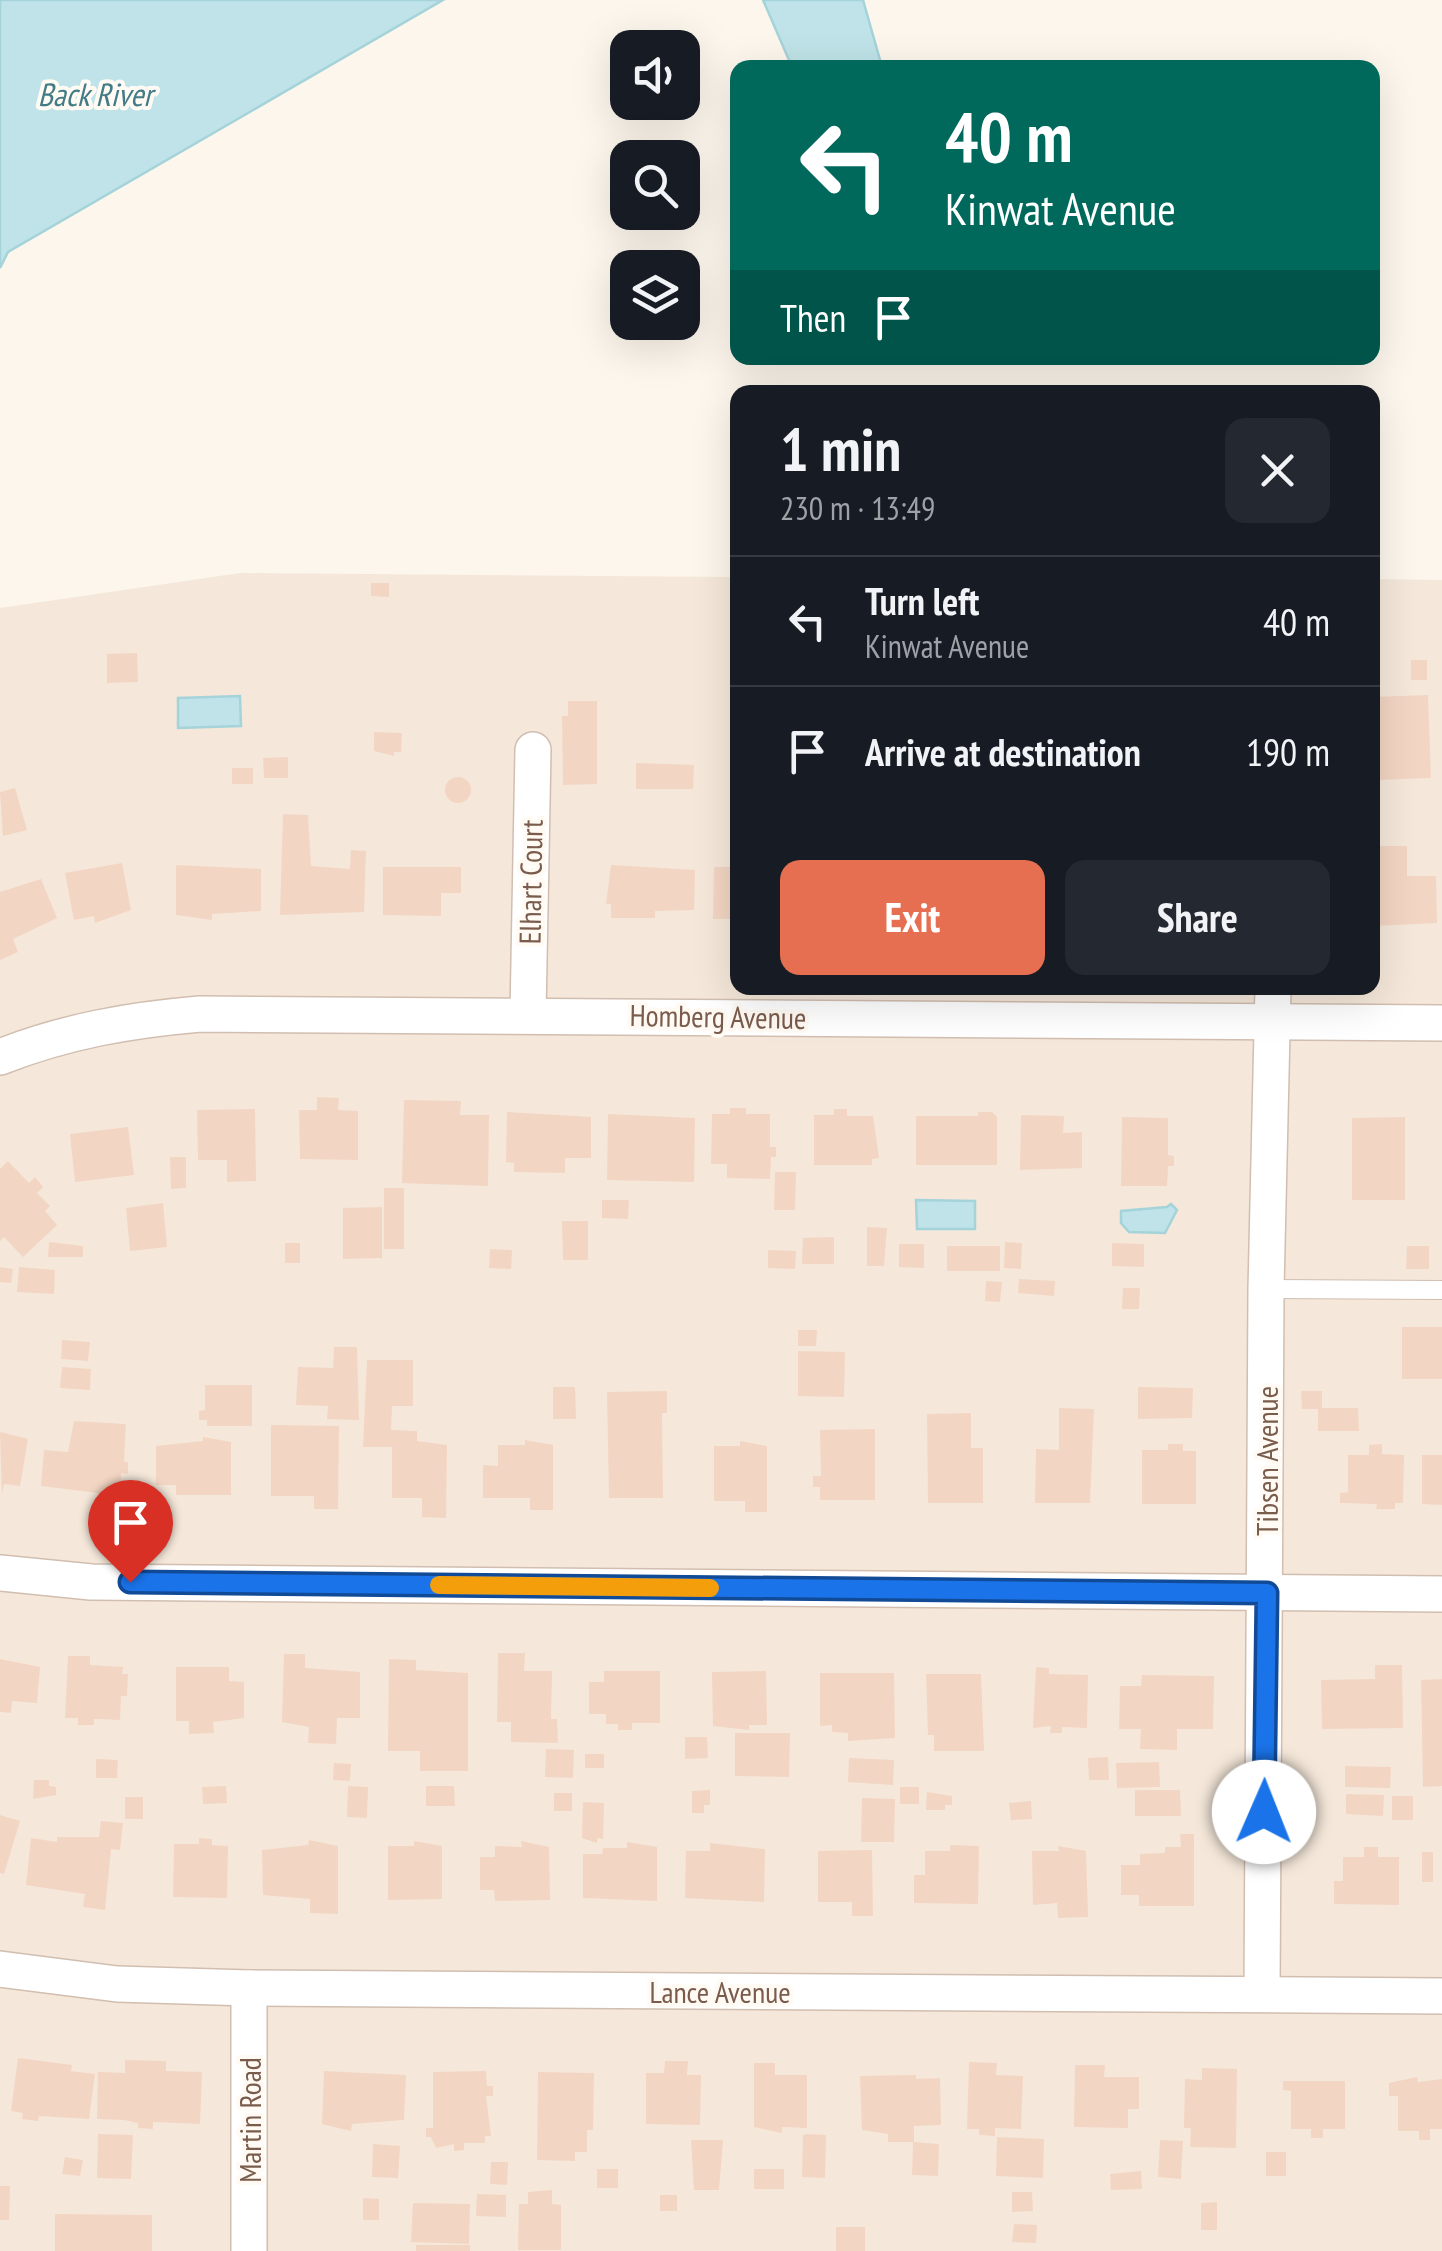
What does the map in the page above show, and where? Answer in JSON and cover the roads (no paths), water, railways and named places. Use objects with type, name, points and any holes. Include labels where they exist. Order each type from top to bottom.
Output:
[{"type":"street","name":"Elhart Court","points":[[528,1014],[533,750]]},
{"type":"street","name":"Homberg Avenue","points":[[0,1056],[45,1039],[118,1022],[200,1014],[528,1014],[1273,1004],[1442,1023]]},
{"type":"street","name":"Tibsen Avenue","points":[[1262,1994],[1266,1289],[1273,1004]]},
{"type":"street","points":[[0,1573],[91,1582],[1442,1594]]},
{"type":"street","name":"Lance Avenue","points":[[0,1969],[118,1984],[249,1988],[1442,1996]]},
{"type":"street","name":"Martin Road","points":[[248,2251],[249,1988]]},
{"type":"lane","points":[[1266,1289],[1442,1290]]},
{"type":"water","name":"Back River","points":[[0,0],[443,0],[8,252],[0,268]]},
{"type":"water","points":[[763,0],[863,0],[880,60],[789,60]]},
{"type":"water","points":[[240,696],[241,726],[178,728],[178,698]]},
{"type":"water","points":[[916,1200],[975,1201],[975,1229],[917,1229]]},
{"type":"water","points":[[1171,1204],[1177,1210],[1165,1233],[1129,1232],[1121,1223],[1121,1211]]}]
